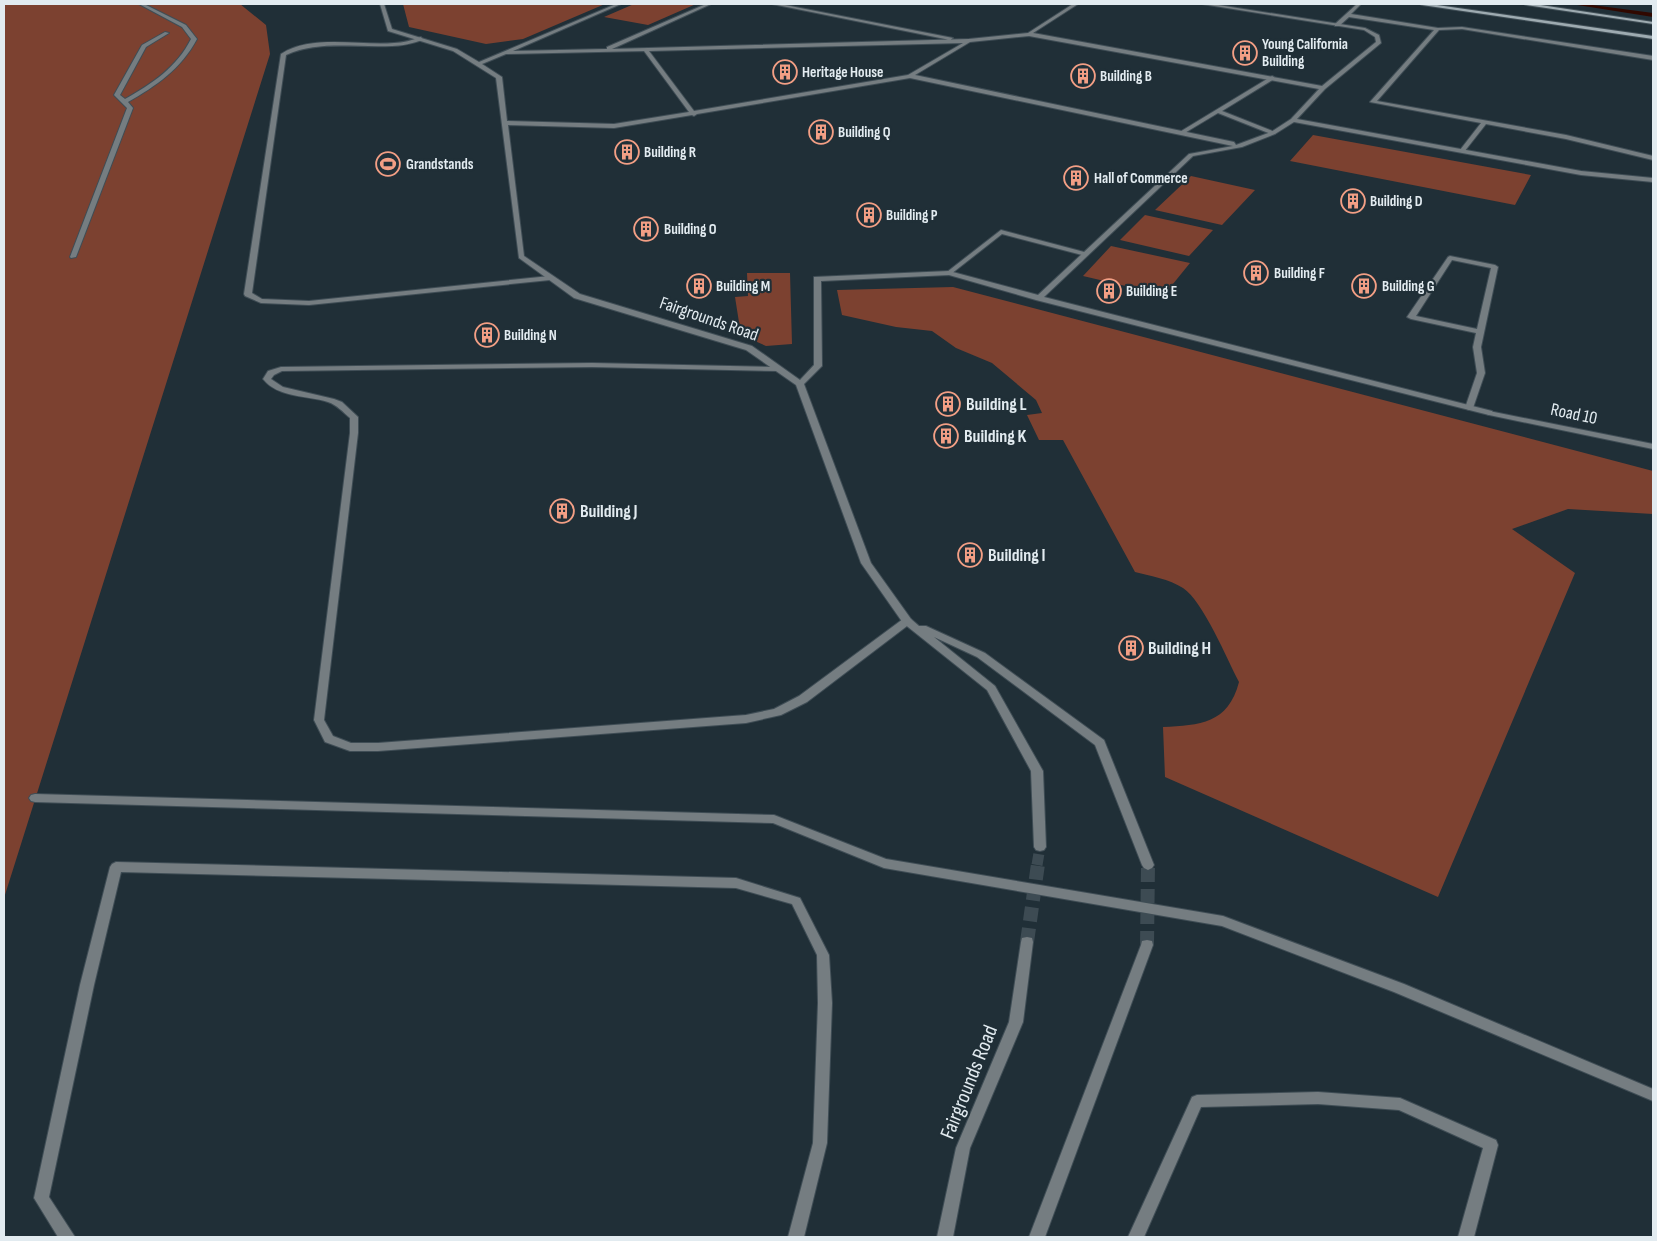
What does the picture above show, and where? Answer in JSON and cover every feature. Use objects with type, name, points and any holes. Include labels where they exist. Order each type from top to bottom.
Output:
[{"type":"main road","points":[[1422,4],[1653,38]]},
{"type":"main road","points":[[1526,4],[1653,23]]},
{"type":"street","points":[[124,102],[149,88],[162,77],[186,53],[194,39],[184,26],[141,4]]},
{"type":"street","name":"Fairgrounds Road","points":[[382,4],[390,30],[456,50],[499,77],[520,257],[577,296],[749,348],[800,384]]},
{"type":"street","points":[[479,64],[619,4]]},
{"type":"street","points":[[604,51],[709,4]]},
{"type":"street","points":[[774,4],[970,41]]},
{"type":"street","points":[[1029,34],[1076,4]]},
{"type":"street","points":[[1038,298],[1190,155],[1240,146],[1273,133],[1292,120],[1323,88],[1379,42],[1377,36],[1365,29],[1204,4]]},
{"type":"street","points":[[1337,25],[1359,4]]},
{"type":"street","points":[[1347,16],[1438,30],[1462,28],[1653,58]]},
{"type":"street","points":[[1438,30],[1373,102],[1566,138],[1653,158]]},
{"type":"street","points":[[73,257],[130,108],[117,95],[144,46],[167,33]]},
{"type":"street","points":[[504,54],[970,41],[1029,34],[1323,88]]},
{"type":"street","points":[[421,39],[393,45],[353,44],[304,47],[284,54],[248,294],[261,301],[309,303],[550,278]]},
{"type":"street","points":[[504,123],[614,126],[910,76],[970,41]]},
{"type":"street","points":[[646,50],[694,114]]},
{"type":"street","points":[[910,76],[1240,146]]},
{"type":"street","points":[[1181,133],[1272,78]]},
{"type":"street","points":[[1218,111],[1273,133]]},
{"type":"street","points":[[1292,120],[1581,173],[1653,180]]},
{"type":"street","points":[[1462,150],[1484,123]]},
{"type":"street","points":[[949,273],[1001,232],[1086,254]]},
{"type":"street","points":[[1469,408],[1481,374],[1477,347],[1495,267],[1450,258],[1410,317],[1480,332]]},
{"type":"street","name":"Road 10","points":[[800,384],[818,366],[817,280],[949,273],[1038,298],[1489,413],[1653,447]]},
{"type":"street","points":[[779,369],[592,364],[281,369],[271,373],[267,379],[270,385],[283,390],[310,394],[338,404],[354,417],[354,433],[319,720],[329,739],[350,747],[378,747],[746,719],[777,712],[803,699],[907,621]]},
{"type":"street","points":[[800,384],[866,563],[907,621],[991,688],[1037,771],[1040,847]]},
{"type":"street","points":[[907,621],[981,655],[1100,742],[1148,865]]},
{"type":"street","points":[[35,798],[774,819],[884,864],[1223,921],[1399,988],[1653,1095]]},
{"type":"street","points":[[67,1237],[41,1198],[87,985],[116,867],[736,883],[796,901],[823,955],[825,1003],[820,1143],[796,1237]]},
{"type":"street","name":"Fairgrounds Road","points":[[945,1237],[963,1148],[1016,1022],[1027,942]]},
{"type":"street","points":[[1037,1237],[1147,944]]},
{"type":"street","points":[[1136,1237],[1197,1101],[1318,1098],[1400,1104],[1491,1146],[1466,1237]]},
{"type":"shaded area","points":[[4,4],[240,4],[266,25],[270,54],[4,898]]},
{"type":"shaded area","points":[[403,4],[605,4],[523,39],[486,44],[409,27]]},
{"type":"shaded area","points":[[634,4],[696,4],[648,25],[604,17]]},
{"type":"shaded area","points":[[1313,135],[1531,175],[1515,205],[1290,161]]},
{"type":"shaded area","points":[[1191,176],[1255,190],[1222,225],[1155,210]]},
{"type":"shaded area","points":[[1145,215],[1213,230],[1189,256],[1120,240]]},
{"type":"shaded area","points":[[1111,246],[1190,263],[1164,295],[1083,276]]},
{"type":"shaded area","points":[[747,273],[790,273],[792,344],[766,346],[741,335],[735,297],[748,296]]},
{"type":"shaded area","points":[[953,287],[1653,471],[1653,514],[1568,509],[1512,529],[1575,573],[1438,897],[1165,777],[1163,727],[1189,725],[1211,720],[1228,706],[1239,682],[1214,631],[1198,605],[1191,595],[1178,585],[1135,572],[1063,440],[1039,440],[1027,415],[1042,413],[1036,400],[992,363],[956,348],[932,331],[896,327],[842,315],[837,290]]},
{"type":"waterway","points":[[1574,4],[1653,15]]},
{"type":"tunnel","points":[[1037,865],[1040,847]]},
{"type":"tunnel","points":[[1027,942],[1038,864]]},
{"type":"tunnel","points":[[1147,945],[1148,865]]},
{"type":"place","name":"Young California Building","points":[[1245,53]]},
{"type":"place","name":"Heritage House","points":[[785,72]]},
{"type":"place","name":"Building B","points":[[1083,76]]},
{"type":"place","name":"Building Q","points":[[821,132]]},
{"type":"place","name":"Building R","points":[[627,152]]},
{"type":"place","name":"Grandstands","points":[[388,164]]},
{"type":"place","name":"Hall of Commerce","points":[[1076,178]]},
{"type":"place","name":"Building D","points":[[1353,201]]},
{"type":"place","name":"Building P","points":[[869,215]]},
{"type":"place","name":"Building O","points":[[646,229]]},
{"type":"place","name":"Building F","points":[[1256,273]]},
{"type":"place","name":"Building M","points":[[699,286]]},
{"type":"place","name":"Building G","points":[[1364,286]]},
{"type":"place","name":"Building E","points":[[1109,291]]},
{"type":"place","name":"Building N","points":[[487,335]]},
{"type":"place","name":"Building L","points":[[948,404]]},
{"type":"place","name":"Building K","points":[[946,436]]},
{"type":"place","name":"Building J","points":[[562,511]]},
{"type":"place","name":"Building I","points":[[970,555]]},
{"type":"place","name":"Building H","points":[[1131,648]]}]
